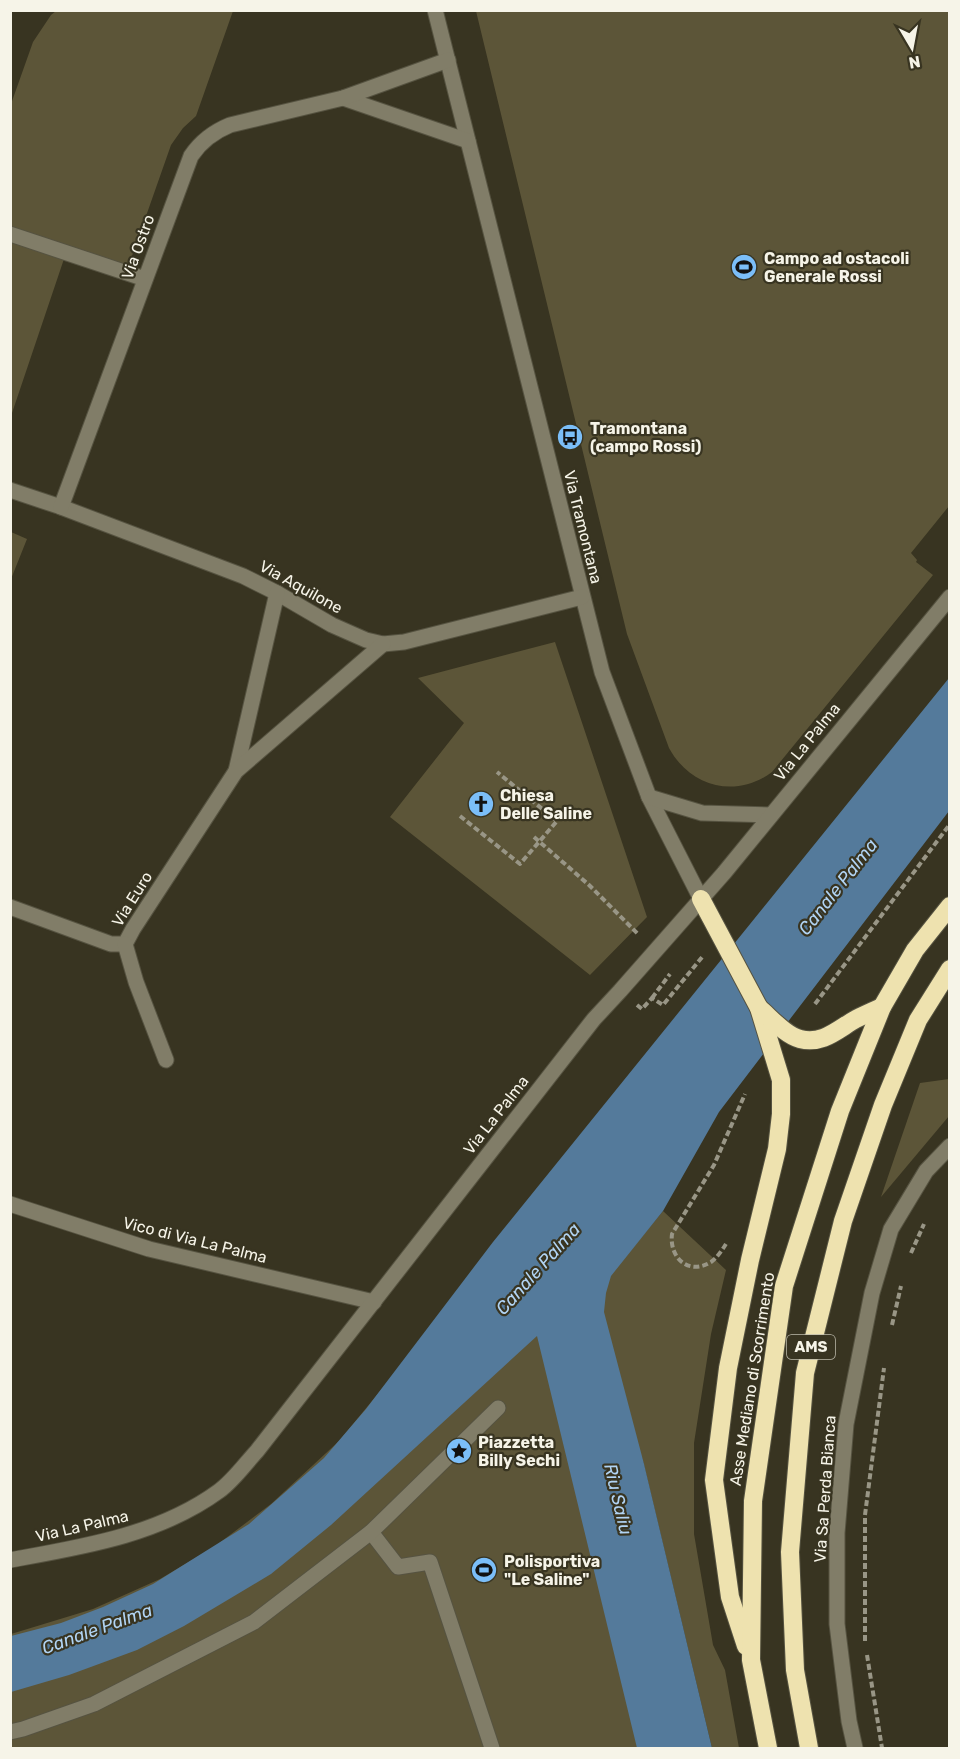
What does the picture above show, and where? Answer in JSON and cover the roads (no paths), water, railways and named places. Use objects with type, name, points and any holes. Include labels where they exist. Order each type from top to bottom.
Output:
[{"type":"highway","points":[[701,899],[759,1008],[781,1080],[781,1114],[777,1149],[750,1260],[728,1368],[714,1479],[730,1597],[751,1660]]},
{"type":"highway","name":"Asse Mediano di Scorrimento","points":[[768,1749],[751,1660],[753,1501],[783,1286],[840,1111],[882,1007],[915,950],[950,906]]},
{"type":"highway","name":"AMS","points":[[809,1749],[795,1670],[790,1552],[805,1373],[843,1221],[883,1106],[918,1020],[950,969]]},
{"type":"highway","points":[[759,1008],[799,1039],[820,1039],[830,1036],[855,1019],[882,1007]]},
{"type":"street","name":"Via Tramontana","points":[[435,10],[602,672],[649,797],[701,899]]},
{"type":"street","name":"Via Ostro","points":[[61,507],[191,156],[198,146],[218,130],[230,125],[343,98],[448,60]]},
{"type":"street","points":[[343,98],[468,141]]},
{"type":"street","points":[[10,234],[146,279]]},
{"type":"street","name":"Via Aquilone","points":[[10,490],[243,576],[332,625],[366,640],[382,644],[404,642],[582,597]]},
{"type":"street","name":"Via Euro","points":[[236,771],[277,593]]},
{"type":"street","name":"Via La Palma","points":[[10,1560],[135,1534],[192,1509],[221,1490],[257,1451],[594,1019],[701,899],[950,597]]},
{"type":"street","name":"Via Euro","points":[[10,907],[111,944],[125,944],[236,771],[382,644]]},
{"type":"street","points":[[649,797],[702,813],[771,815]]},
{"type":"street","points":[[125,944],[136,982],[166,1060]]},
{"type":"street","name":"Via Sa Perda Bianca","points":[[855,1749],[849,1721],[837,1624],[837,1533],[846,1424],[872,1293],[891,1229],[926,1171],[950,1146]]},
{"type":"street","name":"Vico di Via La Palma","points":[[10,1204],[149,1249],[374,1302]]},
{"type":"street","points":[[10,1732],[94,1704],[254,1622],[371,1532],[498,1408]]},
{"type":"street","points":[[371,1532],[398,1567],[430,1562],[492,1749]]},
{"type":"water","points":[[949,678],[949,811],[719,1112],[663,1211],[611,1276],[606,1293],[604,1312],[644,1464],[712,1748],[637,1748],[537,1336],[331,1525],[271,1574],[184,1626],[137,1650],[69,1675],[11,1692],[11,1636],[61,1623],[153,1584],[249,1524],[324,1458],[366,1409],[493,1242]]},
{"type":"place","name":"Campo ad ostacoli Generale Rossi","points":[[744,267]]},
{"type":"place","name":"Tramontana (campo Rossi)","points":[[570,437]]},
{"type":"place","name":"Chiesa Delle Saline","points":[[481,804]]},
{"type":"place","name":"Piazzetta Billy Sechi","points":[[459,1451]]},
{"type":"place","name":"Polisportiva \"Le Saline\"","points":[[484,1570]]},
{"type":"water label","name":"Canale Palma","points":[[838,887]]},
{"type":"water label","name":"Canale Palma","points":[[538,1269]]},
{"type":"water label","name":"Riu Saliu","points":[[618,1499]]},
{"type":"water label","name":"Canale Palma","points":[[97,1629]]}]
